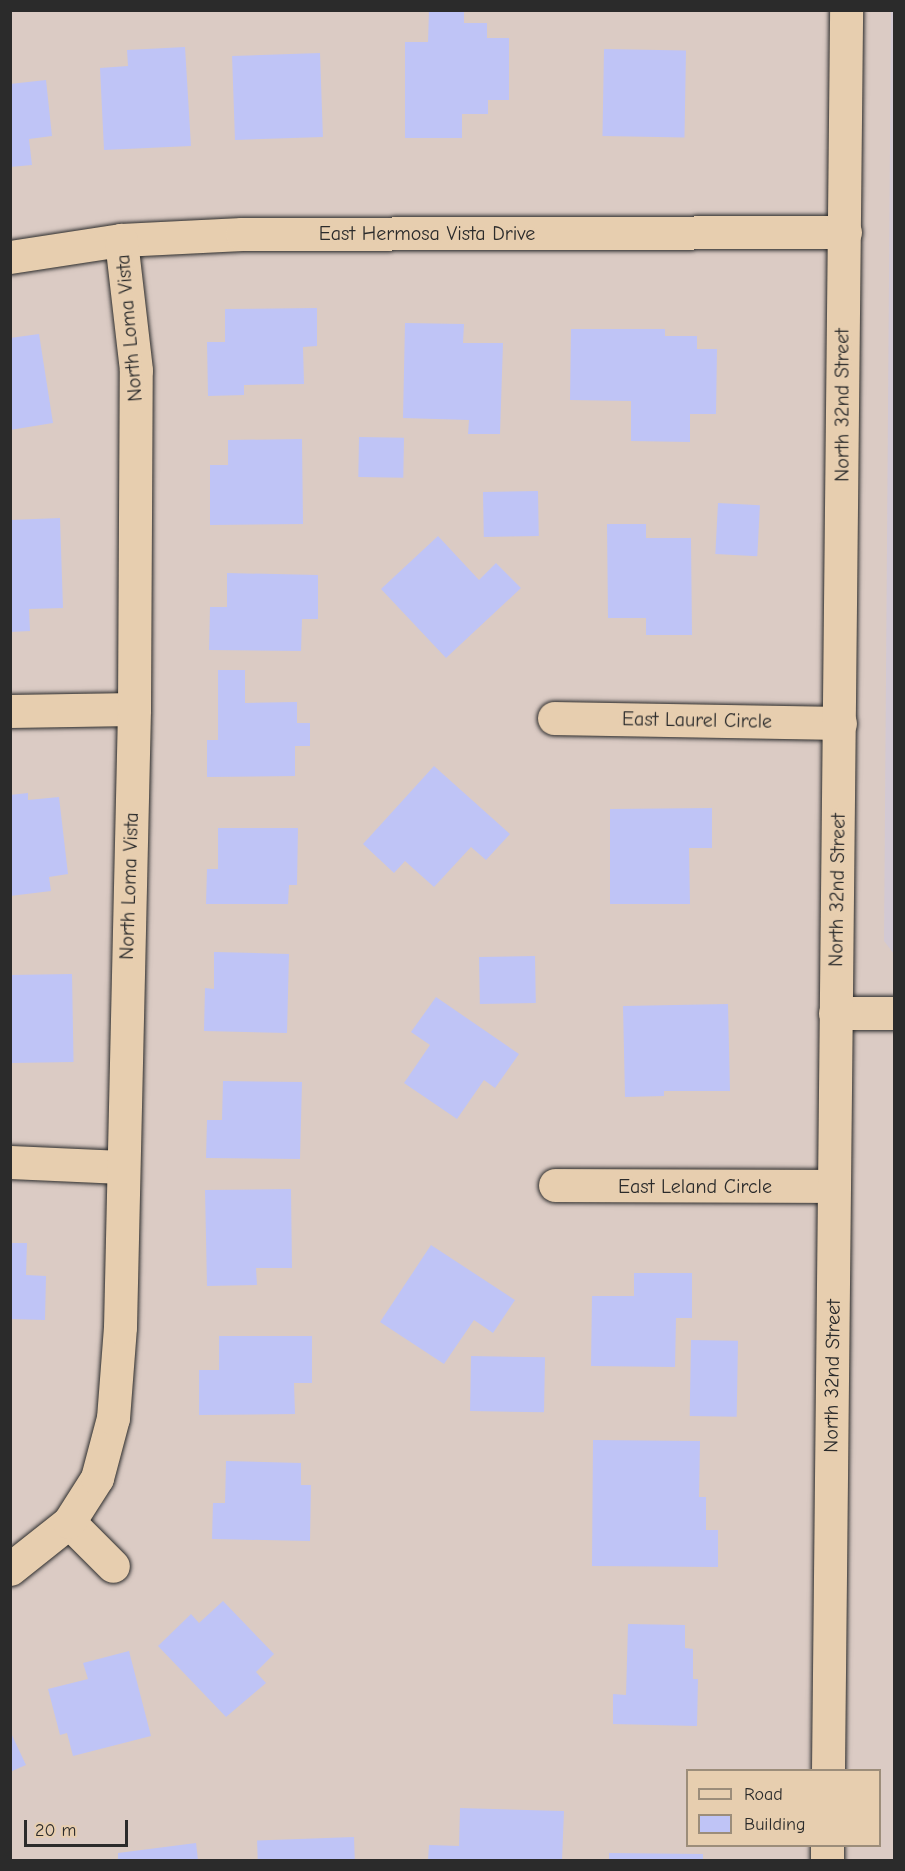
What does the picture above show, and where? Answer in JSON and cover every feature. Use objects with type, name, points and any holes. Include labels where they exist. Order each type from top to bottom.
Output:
[{"type":"street","name":"North 32nd Street","points":[[828,1769],[846,10]]},
{"type":"street","name":"East Hermosa Vista Drive","points":[[10,257],[121,240],[243,234],[844,232]]},
{"type":"street","name":"North Loma Vista","points":[[10,1569],[69,1522],[97,1478],[113,1418],[120,1328],[134,709],[136,370],[121,240]]},
{"type":"street","points":[[10,711],[134,709]]},
{"type":"street","name":"East Laurel Circle","points":[[554,718],[840,723]]},
{"type":"street","points":[[835,1012],[894,1013]]},
{"type":"street","points":[[10,1162],[122,1167]]},
{"type":"street","name":"East Leland Circle","points":[[555,1185],[834,1186]]},
{"type":"street","points":[[69,1522],[113,1566]]},
{"type":"shaded area","points":[[894,10],[894,954],[884,941],[891,11]]},
{"type":"building","points":[[429,10],[464,10],[464,23],[487,23],[487,38],[509,38],[509,100],[488,100],[488,114],[462,114],[462,138],[405,138],[405,42],[428,42]]},
{"type":"building","points":[[185,47],[191,146],[104,150],[100,68],[128,66],[127,50]]},
{"type":"building","points":[[604,49],[686,50],[684,137],[602,136]]},
{"type":"building","points":[[320,53],[323,137],[235,140],[232,56]]},
{"type":"building","points":[[46,80],[52,136],[29,139],[32,165],[10,167],[10,84]]},
{"type":"building","points":[[317,308],[317,346],[303,347],[304,384],[244,385],[244,395],[208,396],[207,342],[225,342],[225,309]]},
{"type":"building","points":[[405,323],[464,324],[463,343],[503,343],[500,434],[468,434],[469,420],[403,418]]},
{"type":"building","points":[[571,329],[665,329],[665,336],[697,336],[697,349],[717,349],[716,414],[690,414],[690,442],[631,441],[631,401],[570,400]]},
{"type":"building","points":[[39,334],[53,423],[10,430],[10,338]]},
{"type":"building","points":[[359,437],[404,438],[403,478],[358,477]]},
{"type":"building","points":[[302,439],[303,524],[210,525],[210,465],[228,465],[228,440]]},
{"type":"building","points":[[538,491],[539,536],[484,537],[483,492]]},
{"type":"building","points":[[718,503],[760,505],[757,556],[715,554]]},
{"type":"building","points":[[60,518],[63,608],[29,609],[30,631],[10,632],[10,520]]},
{"type":"building","points":[[607,524],[646,524],[646,538],[691,538],[692,635],[646,635],[646,618],[608,618]]},
{"type":"building","points":[[438,536],[479,580],[496,563],[521,588],[446,658],[381,589]]},
{"type":"building","points":[[227,573],[318,575],[318,619],[302,619],[301,651],[209,650],[210,607],[227,607]]},
{"type":"building","points":[[218,670],[245,670],[245,703],[297,702],[297,723],[310,723],[310,746],[295,746],[295,776],[207,777],[207,740],[218,740]]},
{"type":"building","points":[[434,766],[510,834],[486,860],[471,847],[434,887],[405,861],[394,873],[363,844]]},
{"type":"building","points":[[28,793],[28,800],[59,797],[68,874],[49,877],[51,891],[10,896],[10,795]]},
{"type":"building","points":[[712,808],[712,848],[689,848],[690,904],[610,904],[610,809]]},
{"type":"building","points":[[218,828],[298,828],[297,885],[289,885],[288,904],[206,904],[207,869],[218,869]]},
{"type":"building","points":[[214,952],[289,954],[287,1033],[204,1031],[205,988],[214,989]]},
{"type":"building","points":[[535,956],[536,1003],[480,1004],[479,957]]},
{"type":"building","points":[[72,974],[74,1062],[12,1063],[10,975]]},
{"type":"building","points":[[436,997],[519,1054],[495,1088],[484,1080],[457,1119],[404,1083],[430,1045],[411,1032]]},
{"type":"building","points":[[728,1004],[730,1091],[664,1091],[664,1096],[625,1097],[623,1006]]},
{"type":"building","points":[[223,1081],[302,1082],[300,1159],[206,1158],[207,1120],[222,1120]]},
{"type":"building","points":[[291,1189],[292,1268],[256,1268],[257,1285],[207,1286],[205,1190]]},
{"type":"building","points":[[10,1243],[27,1243],[26,1275],[46,1276],[45,1320],[10,1319]]},
{"type":"building","points":[[431,1245],[515,1300],[493,1333],[474,1320],[444,1364],[380,1322]]},
{"type":"building","points":[[634,1273],[692,1273],[692,1318],[676,1318],[675,1367],[591,1366],[592,1296],[634,1296]]},
{"type":"building","points":[[219,1336],[312,1336],[312,1383],[294,1383],[295,1414],[199,1415],[199,1370],[219,1370]]},
{"type":"building","points":[[691,1340],[738,1341],[737,1417],[690,1416]]},
{"type":"building","points":[[471,1356],[545,1357],[544,1412],[470,1411]]},
{"type":"building","points":[[593,1440],[700,1441],[699,1497],[706,1497],[706,1530],[718,1530],[718,1567],[592,1566]]},
{"type":"building","points":[[226,1461],[301,1463],[301,1485],[311,1485],[310,1541],[212,1539],[213,1503],[225,1503]]},
{"type":"building","points":[[223,1601],[274,1654],[256,1672],[266,1683],[226,1717],[158,1646],[191,1614],[199,1623]]},
{"type":"building","points":[[628,1624],[685,1625],[685,1648],[693,1649],[693,1679],[698,1679],[697,1726],[613,1724],[613,1694],[626,1695]]},
{"type":"building","points":[[129,1651],[151,1736],[73,1756],[67,1733],[60,1735],[48,1689],[88,1679],[83,1663]]},
{"type":"building","points":[[10,1731],[26,1765],[10,1772]]},
{"type":"building","points":[[460,1808],[564,1811],[562,1860],[428,1860],[429,1845],[459,1846]]},
{"type":"building","points":[[354,1837],[355,1860],[258,1860],[257,1840]]},
{"type":"building","points":[[196,1843],[198,1860],[118,1860],[118,1853]]},
{"type":"building","points":[[609,1853],[703,1854],[703,1860],[609,1860]]}]
